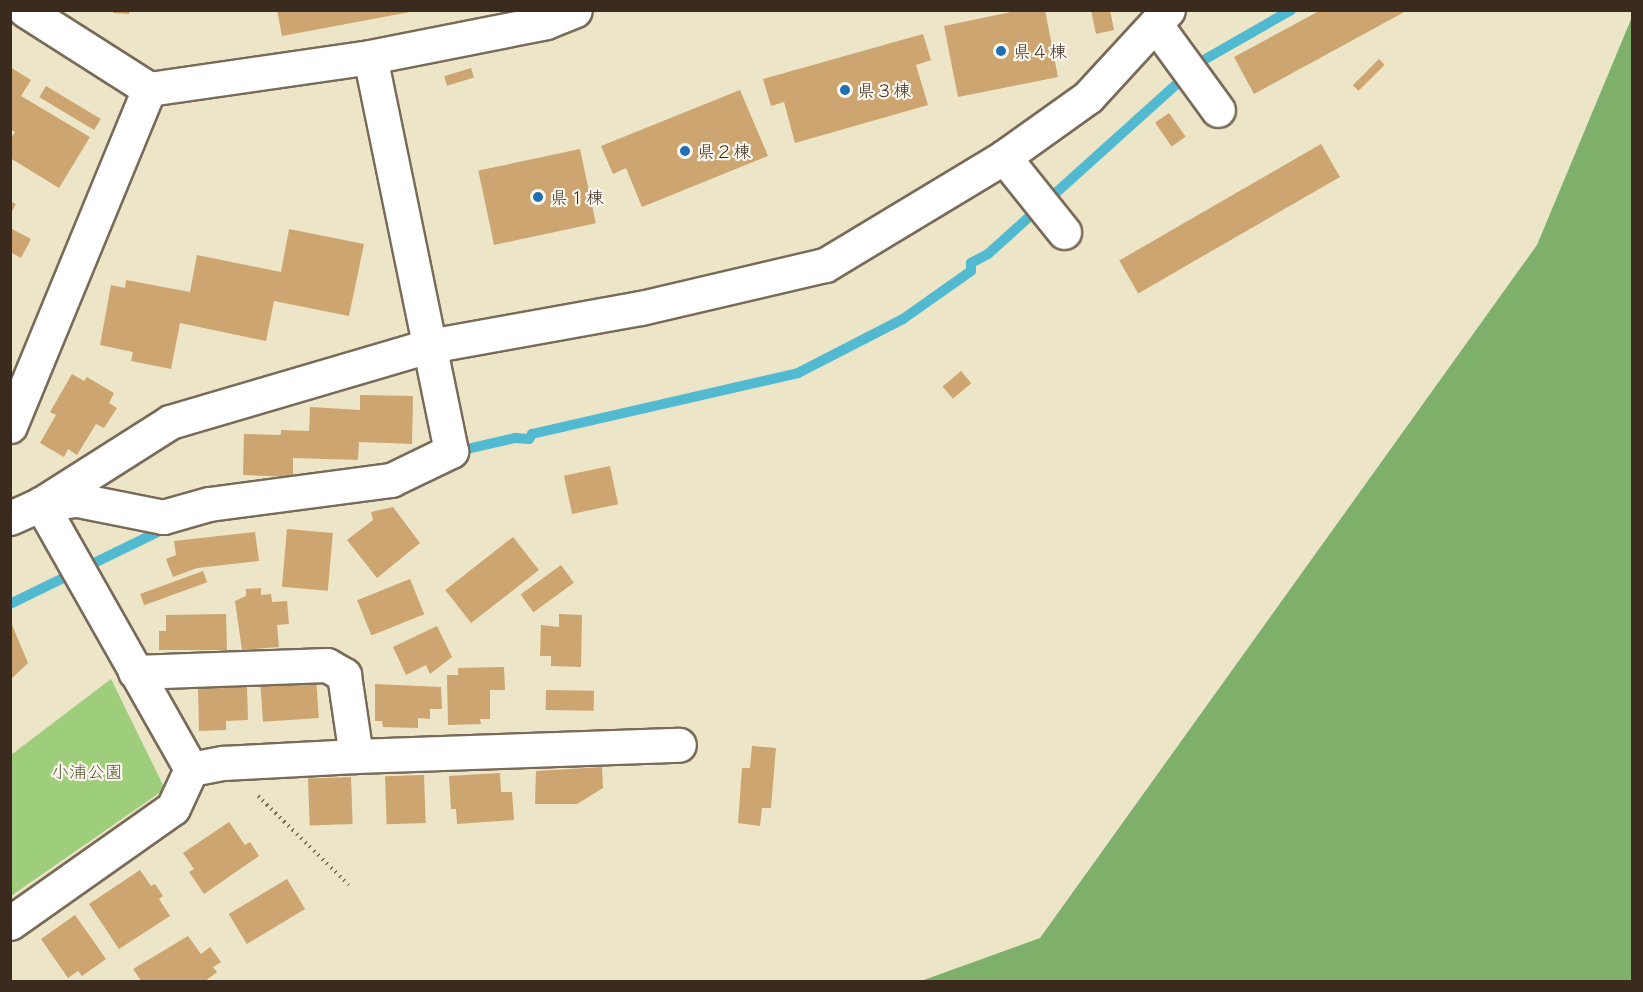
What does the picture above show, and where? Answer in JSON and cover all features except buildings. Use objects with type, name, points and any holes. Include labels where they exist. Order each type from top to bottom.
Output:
[{"type":"street","points":[[25,10],[149,89],[370,57],[546,22],[575,10]]},
{"type":"street","points":[[10,518],[41,504],[170,422],[429,346],[641,308],[825,265],[1004,157],[1088,97],[1162,18],[1218,110]]},
{"type":"street","points":[[41,504],[78,500],[163,518],[209,504],[391,480],[451,451],[370,57]]},
{"type":"street","points":[[10,426],[149,89]]},
{"type":"street","points":[[1004,157],[1064,232]]},
{"type":"street","points":[[41,504],[190,769]]},
{"type":"street","points":[[135,672],[327,664],[344,675],[356,756]]},
{"type":"street","points":[[190,769],[223,763],[356,756],[679,745]]},
{"type":"street","points":[[10,923],[173,808],[190,769]]},
{"type":"path","points":[[223,763],[350,885]]},
{"type":"green space","points":[[1632,17],[1632,981],[921,981],[1040,938],[1537,245]]},
{"type":"green space","name":"小浦公園","points":[[111,679],[165,789],[11,896],[11,755]]},
{"type":"waterway","points":[[454,452],[515,438],[529,439],[532,434],[798,373],[903,319],[971,271],[971,263],[988,254],[1202,61],[1291,10]]},
{"type":"waterway","points":[[10,604],[170,526]]},
{"type":"place","name":"県４棟","points":[[1001,51]]},
{"type":"place","name":"県３棟","points":[[845,90]]},
{"type":"place","name":"県２棟","points":[[685,151]]},
{"type":"place","name":"県１棟","points":[[538,197]]}]
